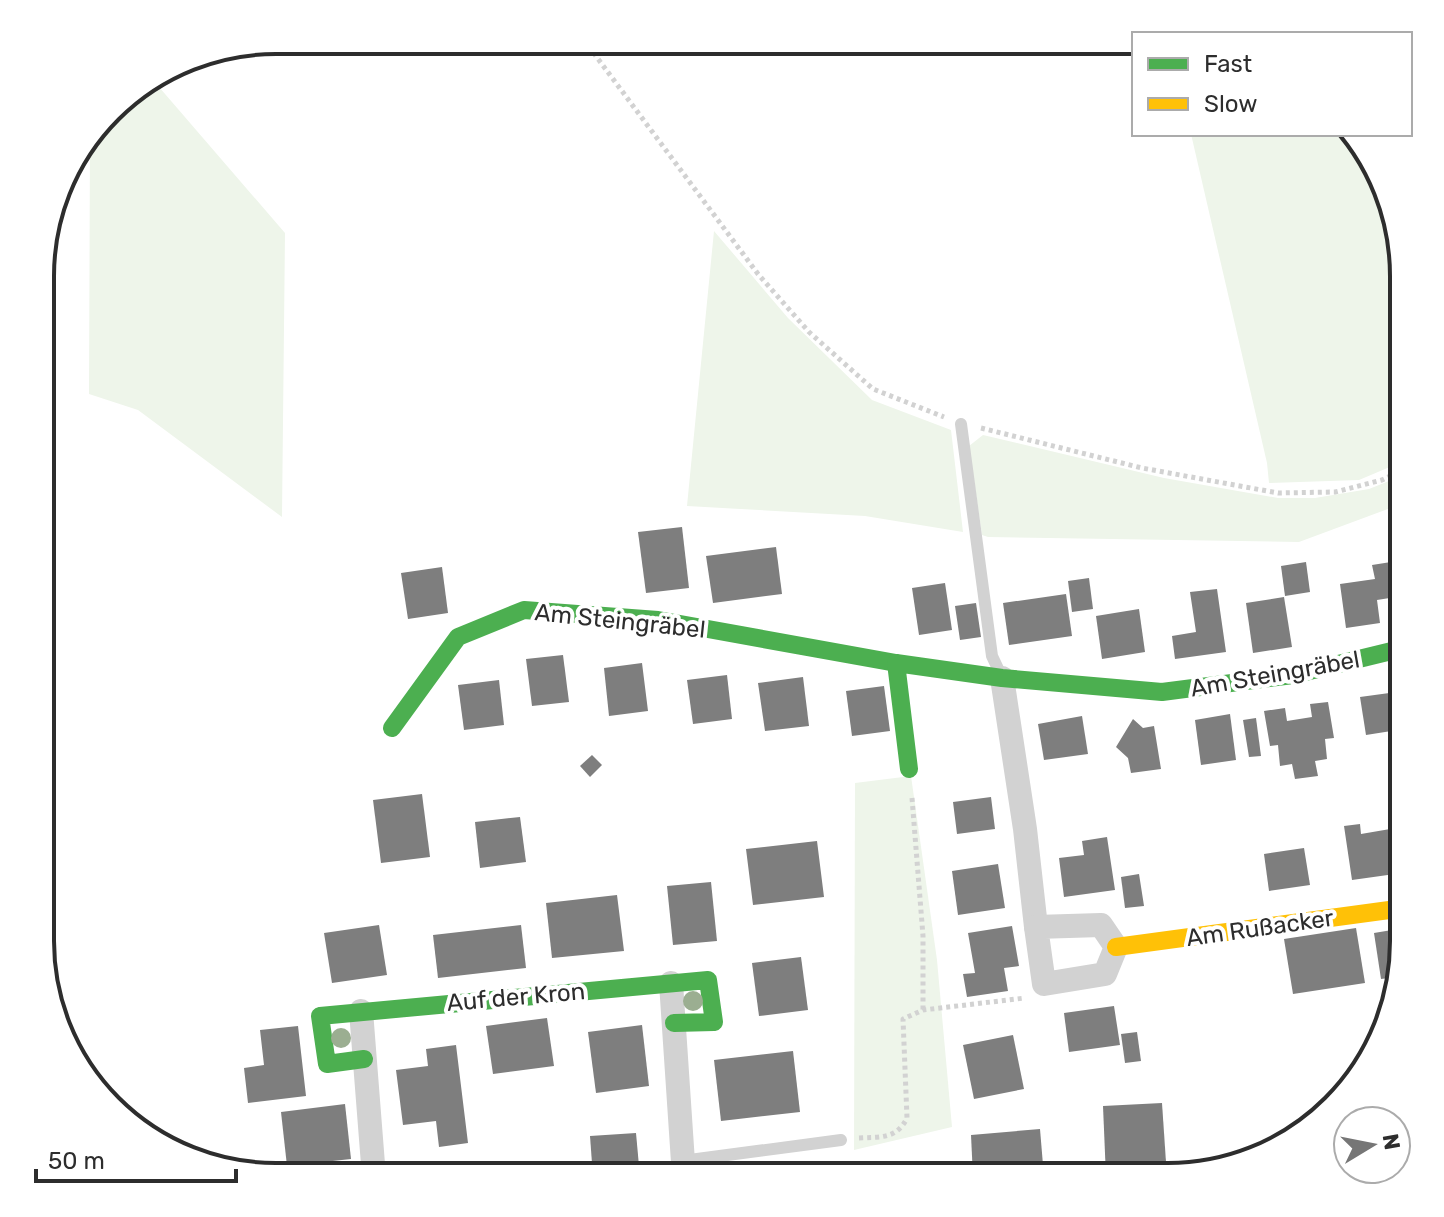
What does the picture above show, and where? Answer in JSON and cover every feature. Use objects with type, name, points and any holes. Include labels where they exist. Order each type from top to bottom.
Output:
[{"type":"street","name":"Am Steingräbel","points":[[392,728],[458,637],[524,610],[658,620],[896,663],[1002,678],[1162,692],[1293,675],[1390,651]]},
{"type":"street","points":[[896,663],[909,769]]},
{"type":"street","points":[[1002,678],[1025,829],[1036,927],[1044,984],[1105,974],[1116,947],[1101,925],[1036,927]]},
{"type":"street","name":"Am Rußacker","points":[[1116,947],[1390,910]]},
{"type":"street","name":"Auf der Kron","points":[[364,1059],[327,1064],[320,1016],[708,980],[714,1022],[674,1023]]},
{"type":"street","points":[[671,983],[683,1163]]},
{"type":"street","points":[[361,1011],[373,1163]]},
{"type":"lane","points":[[961,424],[992,656],[1002,678]]},
{"type":"lane","points":[[716,1163],[841,1140]]},
{"type":"path","points":[[594,54],[749,263],[809,332],[873,389],[961,424],[1142,468],[1278,493],[1335,492],[1390,476]]},
{"type":"path","points":[[909,769],[923,936],[923,1010]]},
{"type":"path","points":[[841,1140],[893,1135],[902,1129],[907,1118],[903,1019],[909,1014],[1034,997],[1044,984]]},
{"type":"shaded area","points":[[159,87],[285,233],[282,517],[138,410],[89,394],[90,155],[130,109]]},
{"type":"shaded area","points":[[1191,136],[1340,136],[1367,178],[1386,233],[1390,261],[1390,467],[1359,480],[1269,483],[1267,463]]},
{"type":"shaded area","points":[[714,231],[788,318],[872,400],[951,430],[963,532],[865,516],[687,506]]},
{"type":"shaded area","points":[[983,435],[1164,478],[1278,498],[1315,498],[1369,489],[1390,481],[1390,508],[1299,542],[988,537],[982,535],[969,446]]},
{"type":"shaded area","points":[[911,776],[937,960],[952,1127],[854,1150],[855,783]]},
{"type":"building","points":[[682,527],[689,588],[646,593],[638,532]]},
{"type":"building","points":[[776,547],[782,594],[713,603],[706,556]]},
{"type":"building","points":[[1306,562],[1310,592],[1285,596],[1281,566]]},
{"type":"building","points":[[1390,562],[1390,598],[1377,600],[1380,623],[1346,628],[1340,584],[1375,579],[1372,565]]},
{"type":"building","points":[[442,567],[448,613],[408,619],[401,573]]},
{"type":"building","points":[[1089,578],[1093,609],[1072,612],[1068,581]]},
{"type":"building","points":[[945,583],[952,630],[919,635],[912,588]]},
{"type":"building","points":[[1217,589],[1226,652],[1175,659],[1172,636],[1196,632],[1190,592]]},
{"type":"building","points":[[1066,594],[1072,636],[1009,645],[1003,603]]},
{"type":"building","points":[[1284,597],[1292,647],[1253,653],[1246,603]]},
{"type":"building","points":[[976,603],[981,637],[960,640],[955,606]]},
{"type":"building","points":[[1139,609],[1145,652],[1102,659],[1096,616]]},
{"type":"building","points":[[563,655],[569,702],[532,706],[526,659]]},
{"type":"building","points":[[642,663],[648,711],[609,716],[604,668]]},
{"type":"building","points":[[727,675],[732,719],[693,724],[687,680]]},
{"type":"building","points":[[803,677],[809,726],[765,731],[758,683]]},
{"type":"building","points":[[499,680],[504,725],[464,730],[458,685]]},
{"type":"building","points":[[884,686],[890,731],[852,736],[846,691]]},
{"type":"building","points":[[1390,693],[1390,731],[1366,735],[1360,697]]},
{"type":"building","points":[[1328,702],[1334,738],[1325,739],[1327,759],[1315,761],[1318,776],[1295,779],[1292,764],[1280,766],[1278,745],[1270,746],[1264,711],[1285,708],[1287,721],[1312,717],[1310,704]]},
{"type":"building","points":[[1230,714],[1236,760],[1201,765],[1195,720]]},
{"type":"building","points":[[1082,716],[1088,754],[1044,760],[1038,724]]},
{"type":"building","points":[[1256,718],[1261,756],[1249,757],[1243,720]]},
{"type":"building","points":[[1133,719],[1143,728],[1154,726],[1161,769],[1131,773],[1128,758],[1116,747]]},
{"type":"building","points":[[592,755],[602,765],[590,777],[580,766]]},
{"type":"building","points":[[422,794],[430,857],[381,863],[373,800]]},
{"type":"building","points":[[991,797],[995,829],[957,834],[953,802]]},
{"type":"building","points":[[520,817],[526,862],[480,868],[475,822]]},
{"type":"building","points":[[1360,824],[1361,834],[1390,829],[1390,875],[1352,880],[1344,826]]},
{"type":"building","points":[[1107,837],[1115,890],[1064,897],[1059,858],[1084,855],[1082,841]]},
{"type":"building","points":[[817,841],[824,897],[753,905],[746,849]]},
{"type":"building","points":[[1304,848],[1310,885],[1269,891],[1264,854]]},
{"type":"building","points":[[998,864],[1005,908],[958,915],[952,871]]},
{"type":"building","points":[[1139,874],[1144,906],[1125,908],[1121,877]]},
{"type":"building","points":[[711,882],[717,941],[673,945],[667,886]]},
{"type":"building","points":[[617,895],[624,951],[552,958],[546,903]]},
{"type":"building","points":[[379,925],[387,975],[332,983],[324,933]]},
{"type":"building","points":[[521,925],[526,968],[438,978],[433,935]]},
{"type":"building","points":[[1012,926],[1019,966],[1004,968],[1008,991],[967,997],[963,974],[975,973],[968,933]]},
{"type":"building","points":[[1356,928],[1365,983],[1293,994],[1284,939]]},
{"type":"building","points":[[1390,930],[1387,978],[1381,979],[1374,933]]},
{"type":"building","points":[[801,957],[808,1010],[759,1016],[752,963]]},
{"type":"building","points":[[1114,1006],[1120,1045],[1069,1052],[1064,1013]]},
{"type":"building","points":[[547,1018],[554,1066],[493,1074],[486,1026]]},
{"type":"building","points":[[642,1025],[649,1086],[596,1093],[588,1032]]},
{"type":"building","points":[[298,1026],[306,1096],[248,1103],[244,1068],[264,1065],[260,1030]]},
{"type":"building","points":[[1137,1032],[1141,1061],[1125,1063],[1121,1034]]},
{"type":"building","points":[[1013,1035],[1024,1089],[974,1099],[963,1045]]},
{"type":"building","points":[[456,1045],[468,1143],[439,1147],[436,1121],[403,1125],[396,1070],[428,1066],[426,1049]]},
{"type":"building","points":[[793,1051],[800,1112],[721,1121],[714,1060]]},
{"type":"building","points":[[1162,1103],[1166,1163],[1105,1163],[1103,1106]]},
{"type":"building","points":[[345,1104],[351,1159],[287,1163],[281,1112]]},
{"type":"building","points":[[1040,1129],[1043,1163],[972,1163],[971,1135]]},
{"type":"building","points":[[636,1133],[639,1163],[592,1163],[590,1136]]},
{"type":"traffic: fast","points":[[392,728],[458,637],[524,610],[658,620],[896,663]]},
{"type":"traffic: fast","points":[[909,769],[896,663],[1002,678],[1162,692],[1293,675],[1390,651]]},
{"type":"traffic: fast","points":[[364,1059],[327,1064],[320,1016],[708,980],[714,1022],[674,1023]]},
{"type":"traffic: slow","points":[[1116,947],[1390,910]]}]
